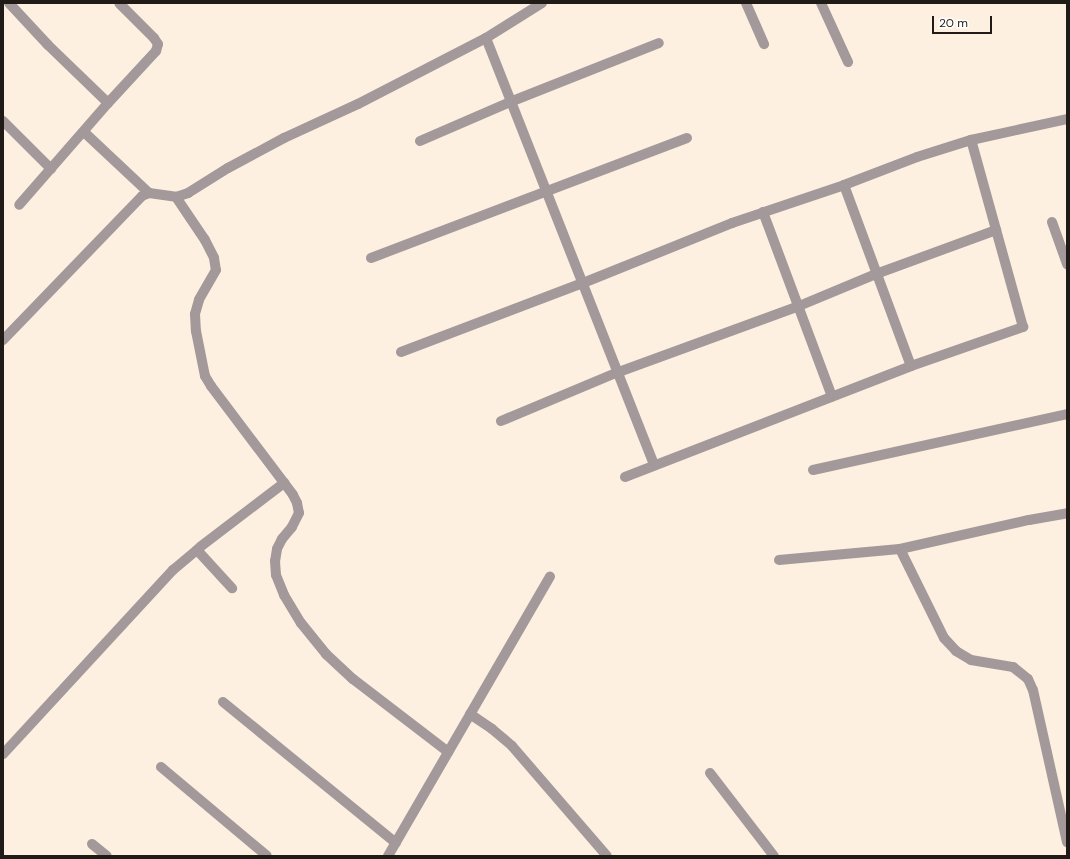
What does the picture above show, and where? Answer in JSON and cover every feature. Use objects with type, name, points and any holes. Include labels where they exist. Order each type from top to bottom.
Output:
[{"type":"street","points":[[9,3],[48,45],[108,103]]},
{"type":"street","points":[[19,205],[108,103],[156,52],[158,44],[154,38],[119,3]]},
{"type":"street","points":[[4,336],[142,196],[148,193],[176,197],[188,193],[228,168],[284,138],[358,104],[486,38],[542,3]]},
{"type":"street","points":[[746,3],[764,44]]},
{"type":"street","points":[[821,3],[848,62]]},
{"type":"street","points":[[486,38],[510,102],[583,283],[616,373],[654,466]]},
{"type":"street","points":[[420,141],[510,102],[659,43]]},
{"type":"street","points":[[401,352],[583,283],[763,212],[844,185],[917,157],[971,140],[1067,119]]},
{"type":"street","points":[[3,121],[51,169]]},
{"type":"street","points":[[84,132],[148,193]]},
{"type":"street","points":[[371,258],[687,138]]},
{"type":"street","points":[[625,477],[911,366],[1024,327],[971,140]]},
{"type":"street","points":[[844,185],[911,366]]},
{"type":"street","points":[[176,197],[205,240],[214,258],[216,270],[200,300],[195,314],[196,331],[205,376],[293,494],[298,513],[292,527],[282,539],[277,549],[275,561],[276,575],[287,601],[301,623],[331,659],[353,679],[448,752]]},
{"type":"street","points":[[763,212],[832,397]]},
{"type":"street","points":[[1052,222],[1067,264]]},
{"type":"street","points":[[501,420],[616,373],[799,306],[876,274],[996,230]]},
{"type":"street","points":[[813,470],[1067,414]]},
{"type":"street","points":[[3,754],[159,585],[197,550],[284,483]]},
{"type":"street","points":[[779,560],[900,549],[1067,513]]},
{"type":"street","points":[[900,549],[944,638],[956,651],[971,660],[1013,667],[1028,679],[1033,690],[1067,842]]},
{"type":"street","points":[[197,550],[232,588]]},
{"type":"street","points":[[388,856],[550,577]]},
{"type":"street","points":[[223,702],[396,843]]},
{"type":"street","points":[[470,714],[492,729],[512,746],[607,856]]},
{"type":"street","points":[[161,767],[267,856]]},
{"type":"street","points":[[710,773],[774,856]]},
{"type":"street","points":[[92,844],[108,856]]}]
